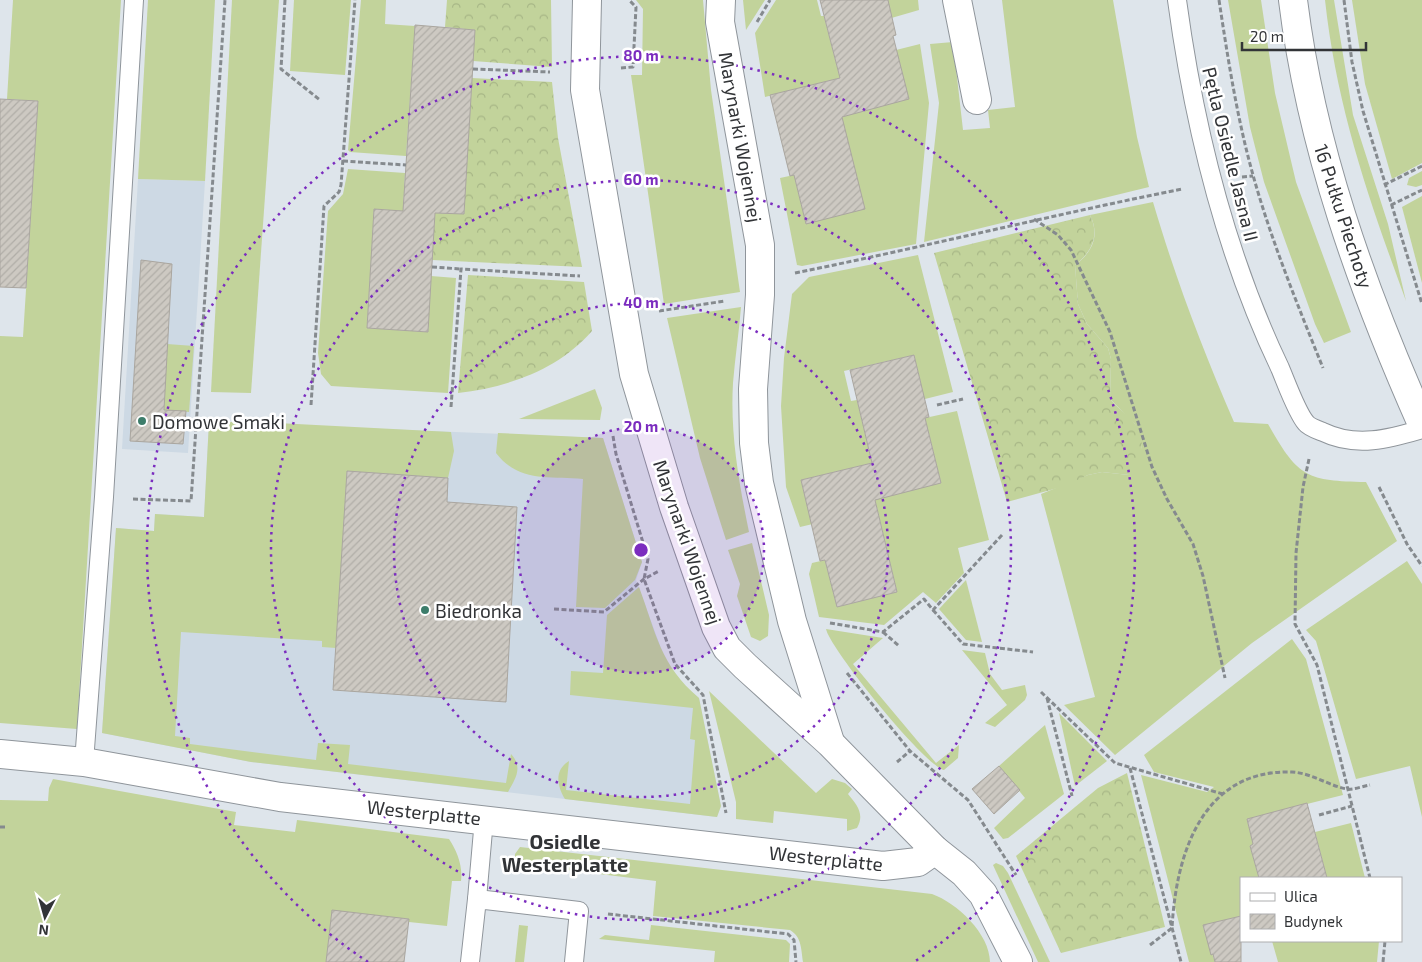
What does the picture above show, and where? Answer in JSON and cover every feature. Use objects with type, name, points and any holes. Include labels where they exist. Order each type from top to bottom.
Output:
[{"type":"street","name":"Marynarki Wojennej","points":[[587,0],[585,90],[634,374],[674,507],[716,627],[727,648],[830,743],[935,850],[964,873],[982,894],[1018,962]]},
{"type":"street","name":"Marynarki Wojennej","points":[[721,0],[720,22],[760,245],[760,295],[753,389],[754,443],[759,483],[792,621],[830,743]]},
{"type":"street","points":[[958,0],[977,100]]},
{"type":"street","name":"16 Pułku Piechoty","points":[[1293,0],[1298,42],[1312,112],[1332,184],[1387,344],[1422,424]]},
{"type":"street","name":"Westerplatte","points":[[0,754],[84,762],[280,797],[883,866],[906,865],[918,862],[935,850]]},
{"type":"lane","points":[[84,762],[104,497],[134,0]]},
{"type":"lane","name":"Pętla Osiedle Jasna II","points":[[1176,0],[1183,50],[1212,182],[1239,268],[1270,348],[1306,424],[1330,436],[1356,441],[1384,441],[1422,429]]},
{"type":"lane","points":[[470,962],[484,819]]},
{"type":"lane","points":[[477,899],[579,911],[574,962]]},
{"type":"path","points":[[104,497],[191,501],[225,0]]},
{"type":"path","points":[[285,0],[281,69],[320,100]]},
{"type":"path","points":[[311,405],[324,206],[339,192],[355,0]]},
{"type":"path","points":[[1219,0],[1234,92],[1253,176],[1299,309],[1323,368]]},
{"type":"path","points":[[1344,0],[1352,62],[1363,111],[1384,185],[1422,304]]},
{"type":"path","points":[[343,161],[406,165]]},
{"type":"path","points":[[1384,185],[1422,166]]},
{"type":"path","points":[[789,275],[920,248],[1034,219],[1212,182],[1253,176]]},
{"type":"path","points":[[1391,205],[1422,190]]},
{"type":"path","points":[[1034,219],[1058,235],[1071,250],[1110,332],[1152,467],[1167,499],[1193,544],[1225,678]]},
{"type":"path","points":[[432,267],[588,276]]},
{"type":"path","points":[[451,407],[461,269]]},
{"type":"path","points":[[936,405],[962,399]]},
{"type":"path","points":[[611,426],[616,454],[648,559],[644,579],[646,587],[675,664],[703,695],[726,805],[726,819]]},
{"type":"path","points":[[1318,430],[1303,487],[1299,518],[1296,553],[1296,624],[1317,666],[1370,877]]},
{"type":"path","points":[[1379,487],[1408,544],[1422,566]]},
{"type":"path","points":[[933,610],[1002,535]]},
{"type":"path","points":[[883,632],[924,599],[964,644],[1033,652]]},
{"type":"path","points":[[826,623],[883,632],[899,646]]},
{"type":"path","points":[[844,668],[910,751],[968,800],[1017,877]]},
{"type":"path","points":[[1041,692],[1116,763],[1223,794]]},
{"type":"path","points":[[1047,698],[1072,796]]},
{"type":"path","points":[[1130,768],[1181,962]]},
{"type":"path","points":[[1150,945],[1172,928],[1174,894],[1180,864],[1190,839],[1205,814],[1236,783],[1252,776],[1276,772],[1295,772],[1326,780],[1348,790],[1370,785]]},
{"type":"path","points":[[1319,815],[1352,806]]},
{"type":"path","points":[[0,827],[5,827]]},
{"type":"path","points":[[579,911],[788,934],[794,940],[796,962]]},
{"type":"path","points":[[1383,962],[1385,942]]},
{"type":"shaded area","points":[[138,179],[205,181],[188,453],[122,449]]},
{"type":"shaded area","points":[[209,422],[603,438],[642,562],[636,580],[666,662],[686,687],[699,698],[721,806],[717,817],[251,762],[102,733],[116,528],[154,531],[155,514],[204,517]]},
{"type":"green space","points":[[13,0],[121,0],[77,729],[0,723],[0,336],[23,337],[38,101],[7,99]]},
{"type":"green space","points":[[148,0],[215,0],[205,181],[138,179]]},
{"type":"green space","points":[[232,0],[279,0],[251,393],[211,392]]},
{"type":"green space","points":[[294,0],[351,0],[345,75],[290,71]]},
{"type":"green space","points":[[361,0],[386,0],[385,24],[415,26],[406,156],[350,152],[348,150]]},
{"type":"green space","points":[[447,0],[551,0],[552,67],[473,61],[475,30],[445,27]]},
{"type":"green space","points":[[636,0],[703,0],[711,90],[740,292],[664,304],[631,75],[642,75],[643,9]]},
{"type":"green space","points":[[743,0],[765,0],[746,30]]},
{"type":"green space","points":[[776,0],[817,0],[821,16],[824,16],[840,78],[765,97],[755,33]]},
{"type":"green space","points":[[888,0],[918,0],[919,10],[888,19]]},
{"type":"green space","points":[[1002,0],[1113,0],[1137,137],[1149,187],[924,242],[939,103],[930,44],[953,42],[963,130],[990,128],[988,110],[1015,107]]},
{"type":"green space","points":[[1228,0],[1261,0],[1275,93],[1296,182],[1351,332],[1324,343],[1315,324],[1264,182],[1250,127]]},
{"type":"green space","points":[[1325,0],[1334,0],[1353,115],[1388,224],[1406,301],[1379,227],[1346,117],[1330,40]]},
{"type":"green space","points":[[1352,0],[1422,0],[1422,163],[1392,179],[1365,84]]},
{"type":"green space","points":[[920,44],[929,103],[916,244],[802,266],[797,265],[780,178],[794,175],[806,224],[841,113],[908,99],[896,50]]},
{"type":"green space","points":[[472,78],[552,82],[558,138],[582,267],[432,260],[435,213],[464,214]]},
{"type":"green space","points":[[348,169],[405,173],[403,211],[374,209],[367,328],[428,332],[431,276],[456,278],[448,393],[331,386],[321,374],[318,353],[328,211],[343,194]]},
{"type":"green space","points":[[1422,171],[1422,185],[1416,187],[1407,185],[1409,178]]},
{"type":"green space","points":[[1422,196],[1422,283],[1402,207]]},
{"type":"green space","points":[[1153,202],[1190,314],[1234,422],[1268,424],[1288,455],[1306,473],[1330,480],[1366,482],[1397,541],[1252,643],[1115,755],[1064,705],[1095,697],[1041,494],[1088,475],[1102,472],[1129,475],[1142,447],[1135,424],[1110,399],[1111,359],[1108,348],[1087,324],[1078,304],[1075,265],[1086,255],[1093,243],[1094,229],[1090,215]]},
{"type":"green space","points":[[1090,215],[1094,229],[1093,243],[1086,255],[1075,265],[1078,304],[1087,324],[1108,348],[1111,359],[1110,399],[1132,421],[1141,436],[1140,461],[1135,473],[1129,475],[1102,472],[1088,475],[1065,486],[1007,502],[934,253]]},
{"type":"green space","points":[[918,255],[953,392],[921,400],[921,384],[914,355],[844,371],[851,401],[857,400],[872,463],[801,480],[808,509],[817,523],[800,527],[786,487],[781,406],[784,358],[792,294],[809,277]]},
{"type":"green space","points":[[468,275],[584,282],[592,331],[579,345],[564,356],[531,374],[495,386],[458,393]]},
{"type":"green space","points":[[741,307],[732,402],[734,440],[749,532],[726,540],[700,458],[667,318]]},
{"type":"green space","points":[[167,344],[194,346],[189,412],[164,410]]},
{"type":"green space","points":[[595,389],[602,408],[600,420],[519,419]]},
{"type":"green space","points":[[957,411],[989,540],[958,548],[964,573],[936,603],[923,592],[884,625],[819,617],[809,574],[812,563],[825,560],[837,607],[897,592],[874,495],[941,483],[925,418]]},
{"type":"green space","points":[[209,422],[258,422],[451,432],[454,451],[448,478],[347,471],[336,648],[322,647],[322,641],[181,632],[175,736],[190,738],[190,744],[316,760],[318,743],[350,745],[348,764],[506,783],[511,754],[517,763],[517,773],[508,792],[251,762],[102,733],[116,528],[154,531],[155,514],[204,517]]},
{"type":"green space","points":[[498,433],[603,438],[642,562],[635,580],[605,608],[576,607],[583,479],[535,476],[515,469],[505,463],[496,453]]},
{"type":"green space","points":[[752,543],[769,615],[768,636],[760,641],[751,637],[737,596],[740,584],[728,550]]},
{"type":"green space","points":[[1407,561],[1422,584],[1422,817],[1410,766],[1356,779],[1316,641],[1306,630]]},
{"type":"green space","points":[[966,580],[982,642],[966,640],[939,609]]},
{"type":"green space","points":[[639,587],[655,634],[667,661],[686,686],[699,698],[721,806],[717,817],[565,799],[560,789],[559,774],[564,765],[569,761],[566,790],[690,804],[695,740],[690,739],[693,708],[570,695],[571,671],[603,673],[607,615]]},
{"type":"green space","points":[[826,629],[883,638],[853,664],[936,763],[959,745],[958,758],[944,770],[934,764],[918,749],[879,706],[843,659],[831,641]]},
{"type":"green space","points":[[1292,639],[1306,659],[1343,795],[1247,819],[1253,844],[1250,846],[1259,877],[1240,877],[1240,916],[1203,926],[1215,962],[1189,962],[1141,775],[1207,792],[1214,787],[1154,772],[1144,755]]},
{"type":"green space","points":[[962,650],[985,653],[990,674],[1002,690],[1025,685],[1027,695],[1025,700],[995,727],[985,723],[1007,705]]},
{"type":"green space","points":[[709,691],[816,793],[832,779],[845,783],[852,789],[848,794],[857,806],[860,814],[857,828],[847,831],[847,819],[774,811],[773,823],[736,819],[736,802]]},
{"type":"green space","points":[[1059,713],[1107,761],[1075,786]]},
{"type":"green space","points":[[1045,725],[1064,794],[1008,838],[1003,839],[994,828],[1025,798],[999,766]]},
{"type":"green space","points":[[1127,773],[1165,927],[1061,953],[1016,856],[1098,788]]},
{"type":"green space","points":[[53,779],[236,812],[234,825],[295,832],[297,820],[449,839],[459,859],[461,881],[452,881],[447,926],[409,922],[409,919],[332,911],[326,962],[0,962],[0,800],[48,801],[49,788]]},
{"type":"green space","points":[[1351,823],[1365,877],[1327,877],[1315,832]]},
{"type":"green space","points":[[520,847],[932,894],[952,904],[970,921],[989,951],[990,962],[803,962],[799,940],[790,930],[653,916],[656,881],[567,870],[567,866],[515,859],[515,854]]},
{"type":"green space","points":[[996,863],[1003,866],[1008,873],[1050,962],[1038,962],[993,865]]},
{"type":"green space","points":[[519,925],[528,926],[524,962],[515,962]]},
{"type":"green space","points":[[651,925],[786,940],[790,944],[789,962],[714,962],[715,951],[599,939],[605,935],[649,940]]},
{"type":"green space","points":[[1272,942],[1379,942],[1377,962],[1278,962]]},
{"type":"building","points":[[820,0],[888,0],[896,35],[893,36],[909,99],[842,117],[865,209],[806,224],[794,175],[790,176],[770,95],[840,78]]},
{"type":"building","points":[[415,25],[475,30],[464,214],[435,213],[428,332],[367,328],[374,209],[403,211]]},
{"type":"building","points":[[0,99],[38,101],[26,288],[0,287]]},
{"type":"building","points":[[141,260],[172,264],[164,410],[186,411],[183,444],[130,441]]},
{"type":"building","points":[[914,355],[929,417],[925,418],[941,483],[875,500],[897,592],[837,607],[825,560],[820,561],[801,480],[872,463],[850,370]]},
{"type":"building","name":"Biedronka","points":[[347,471],[448,478],[447,502],[517,507],[506,702],[333,690]]},
{"type":"building","points":[[999,766],[1020,790],[994,814],[972,789]]},
{"type":"building","points":[[1307,803],[1327,877],[1259,877],[1250,846],[1253,844],[1247,819]]},
{"type":"building","points":[[332,910],[409,919],[404,962],[326,962]]},
{"type":"building","points":[[1240,916],[1241,962],[1215,962],[1213,954],[1211,955],[1203,925]]},
{"type":"place","name":"Domowe Smaki","points":[[142,421]]},
{"type":"place","name":"Biedronka","points":[[425,610]]},
{"type":"district","name":"Osiedle Westerplatte","points":[[565,852]]}]
